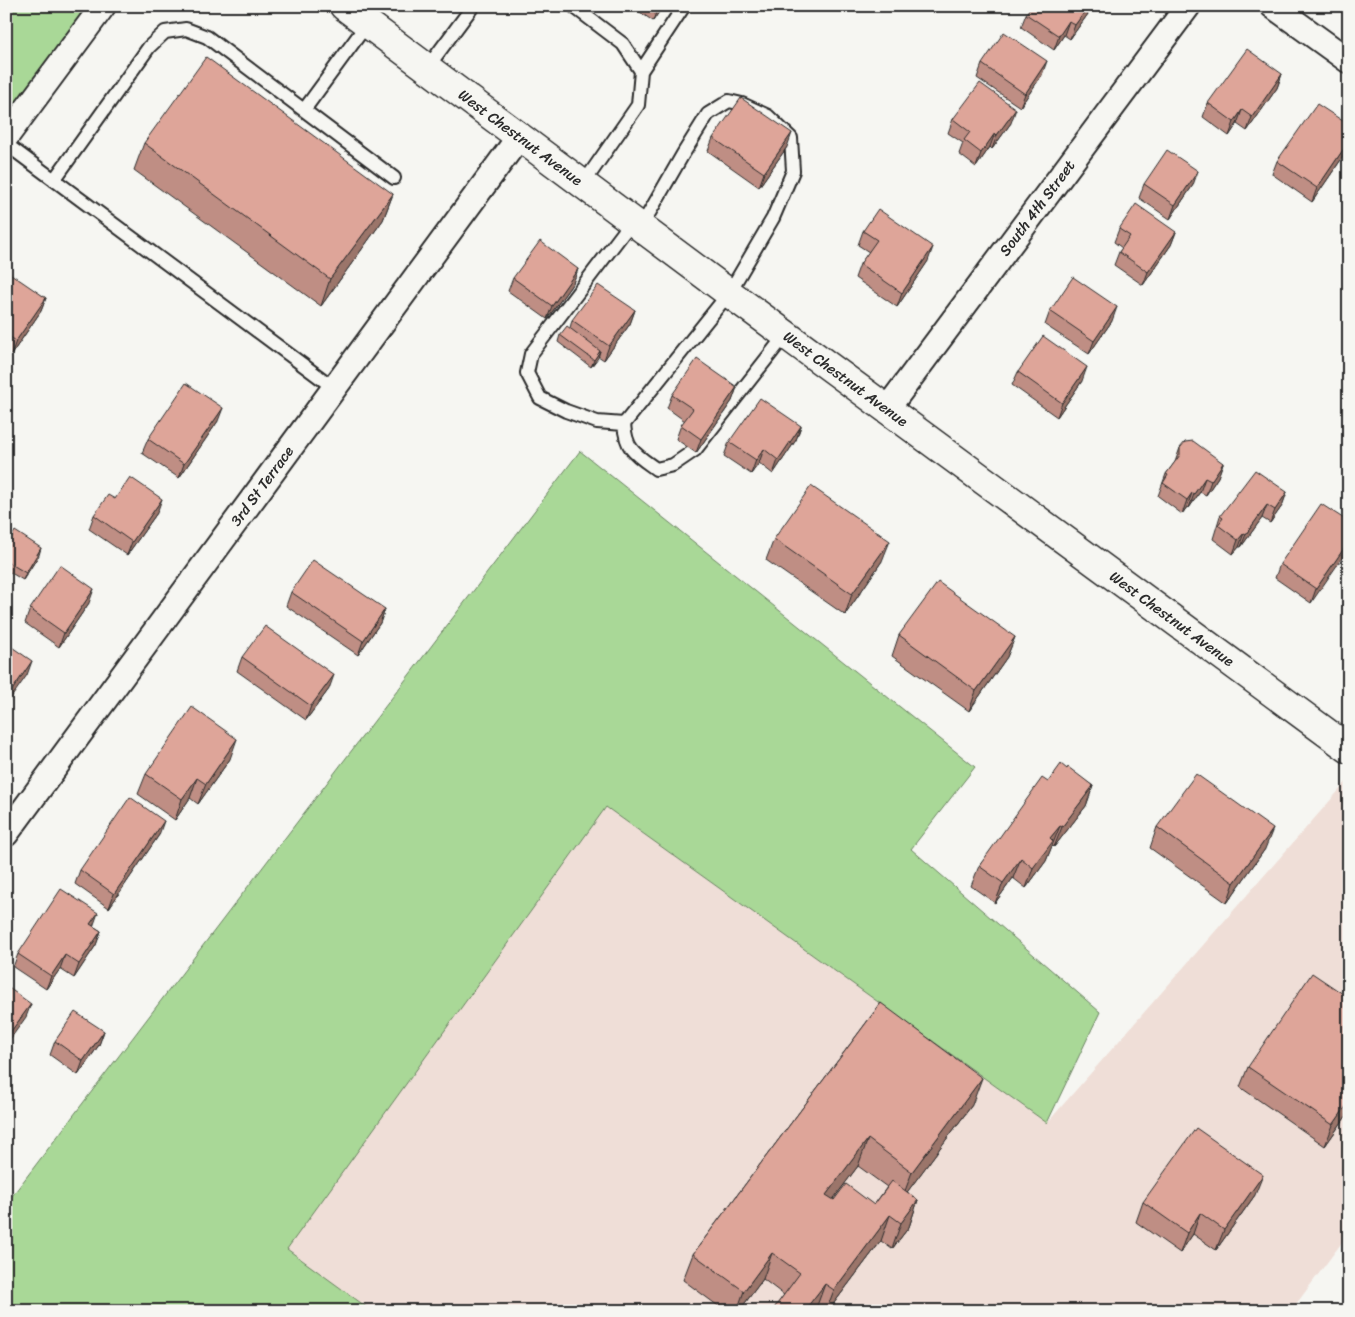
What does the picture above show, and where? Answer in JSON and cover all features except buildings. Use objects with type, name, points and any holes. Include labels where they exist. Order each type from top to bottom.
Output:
[{"type":"street","points":[[6,137],[103,6]]},
{"type":"street","name":"West Chestnut Avenue","points":[[344,6],[729,293],[1349,749]]},
{"type":"street","name":"South 4th Street","points":[[886,409],[1188,6]]},
{"type":"street","points":[[1273,6],[1349,61]]},
{"type":"street","name":"3rd St Terrace","points":[[6,834],[519,136]]},
{"type":"lane","points":[[426,68],[473,6]]},
{"type":"lane","points":[[573,6],[623,44],[641,70]]},
{"type":"lane","points":[[583,184],[638,106],[641,70],[684,6]]},
{"type":"lane","points":[[304,110],[367,24]]},
{"type":"lane","points":[[54,180],[149,47],[165,32],[186,29],[207,37],[394,178]]},
{"type":"lane","points":[[624,424],[597,422],[566,411],[540,398],[527,373],[531,354],[637,224],[708,114],[729,101],[742,104],[768,116],[791,138],[793,172],[774,218],[729,293],[624,424],[625,439],[635,455],[656,469],[673,465],[695,450],[786,334]]},
{"type":"lane","points":[[6,144],[334,388]]},
{"type":"shaded area","points":[[1349,779],[1349,1233],[1291,1311],[372,1311],[286,1249],[606,807],[1047,1123]]},
{"type":"green space","points":[[6,6],[103,6],[6,137]]},
{"type":"green space","points":[[580,451],[975,767],[911,849],[1100,1012],[1047,1123],[606,807],[287,1249],[372,1311],[6,1311],[6,1204]]}]
